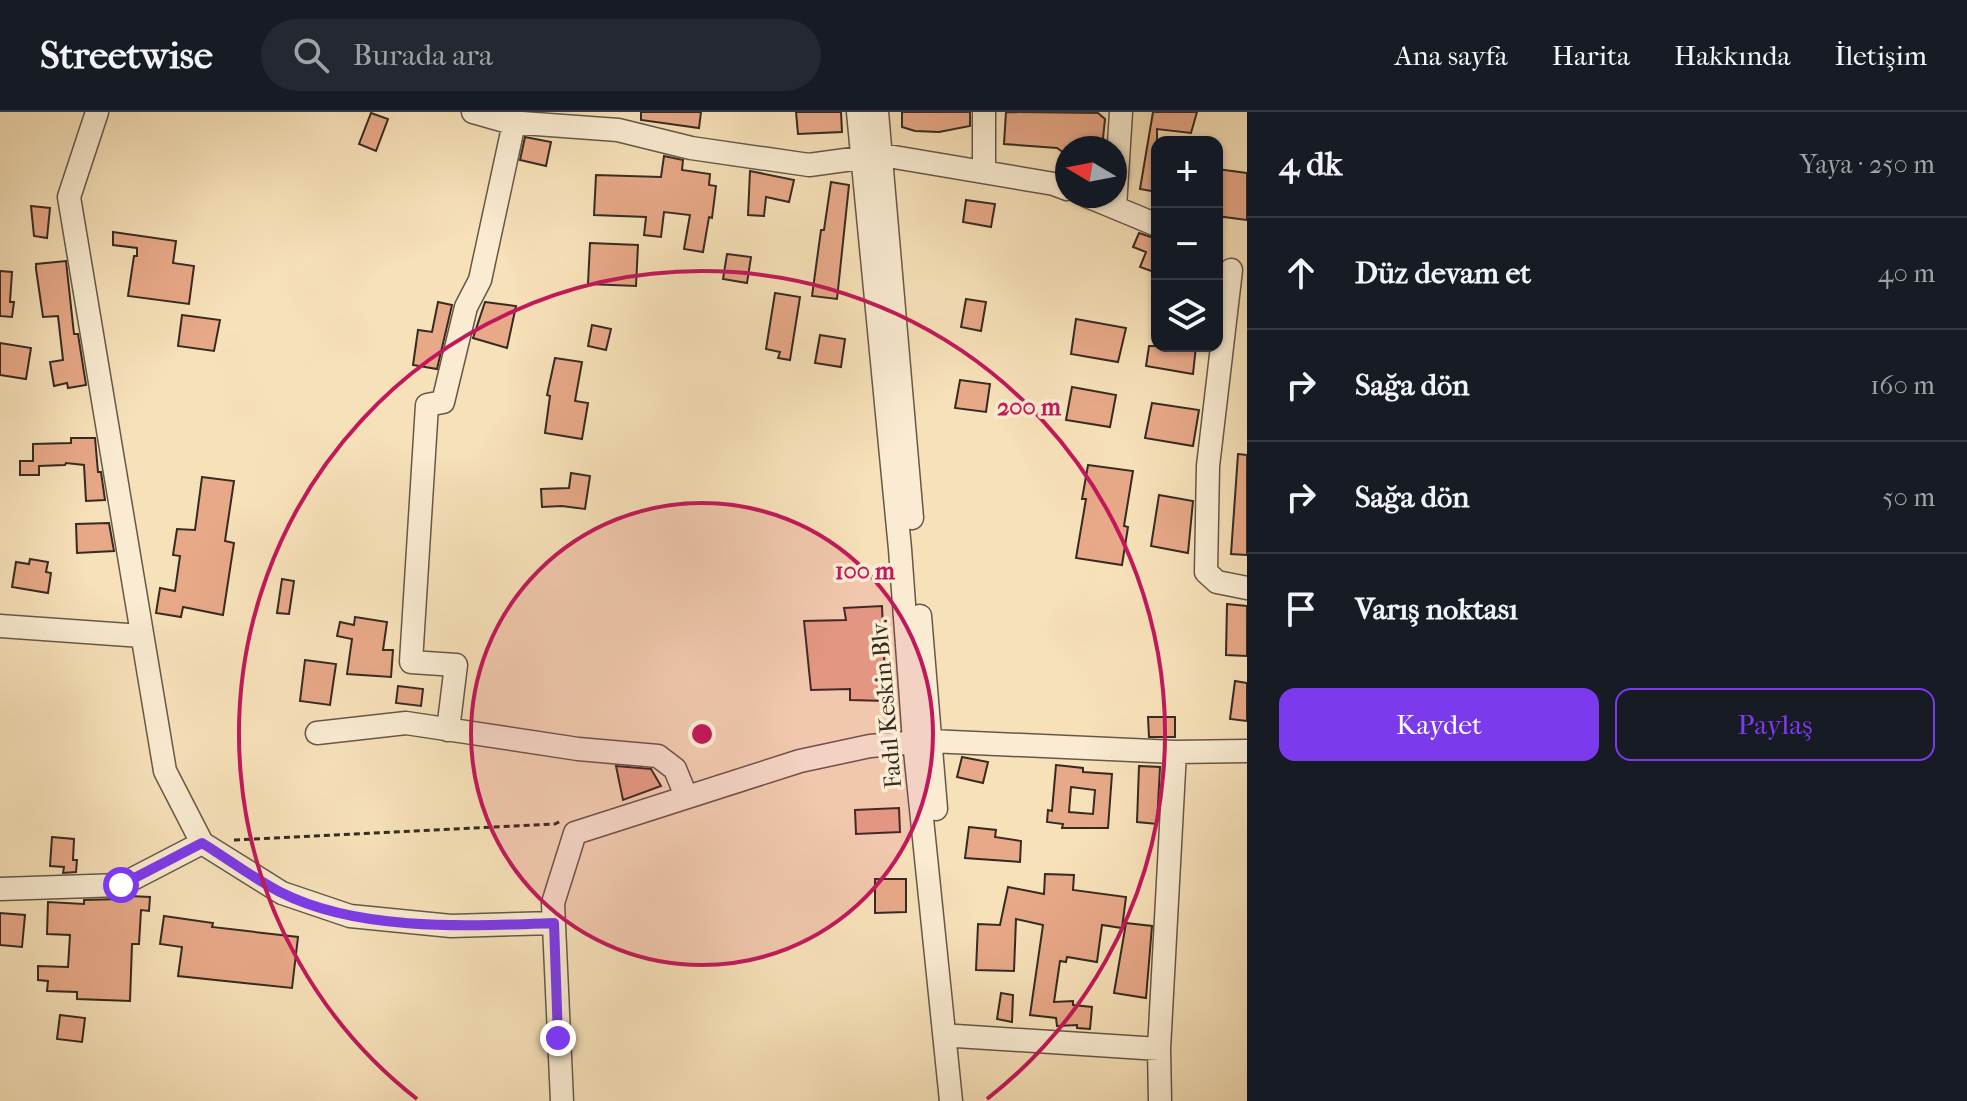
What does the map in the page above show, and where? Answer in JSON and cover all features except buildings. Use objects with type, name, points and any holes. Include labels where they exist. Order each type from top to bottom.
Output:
[{"type":"street","points":[[97,112],[69,197],[165,771],[202,843],[282,893],[350,916],[451,926],[554,923]]},
{"type":"street","points":[[473,112],[514,123],[619,121],[691,148],[809,165],[872,156],[1055,184]]},
{"type":"street","name":"Fadıl Keskin Blv.","points":[[858,112],[872,156]]},
{"type":"street","name":"Fadıl Keskin Blv.","points":[[877,112],[872,156],[951,1101]]},
{"type":"street","points":[[984,112],[984,172]]},
{"type":"street","points":[[1119,136],[1121,112]]},
{"type":"street","points":[[448,730],[456,665],[411,662],[427,405],[443,402],[466,307],[480,280],[514,123]]},
{"type":"street","points":[[1117,208],[1151,222]]},
{"type":"street","points":[[1232,270],[1208,466],[1206,572],[1217,582],[1247,588]]},
{"type":"street","points":[[0,626],[142,636]]},
{"type":"street","points":[[317,733],[406,723],[578,749],[658,756],[675,769],[686,796]]},
{"type":"street","points":[[562,1101],[553,903],[575,833],[800,761],[870,746],[922,741],[1175,752],[1247,751]]},
{"type":"street","name":"Fadıl Keskin Blv.","points":[[922,741],[964,1101]]},
{"type":"street","points":[[1160,1101],[1159,1049],[1175,752]]},
{"type":"street","points":[[0,889],[121,885],[202,843]]},
{"type":"street","points":[[956,1036],[1159,1049]]},
{"type":"path","points":[[202,843],[555,824],[568,818]]},
{"type":"route","points":[[121,885],[202,843],[282,893],[350,916],[451,926],[554,923],[558,1038]]}]
